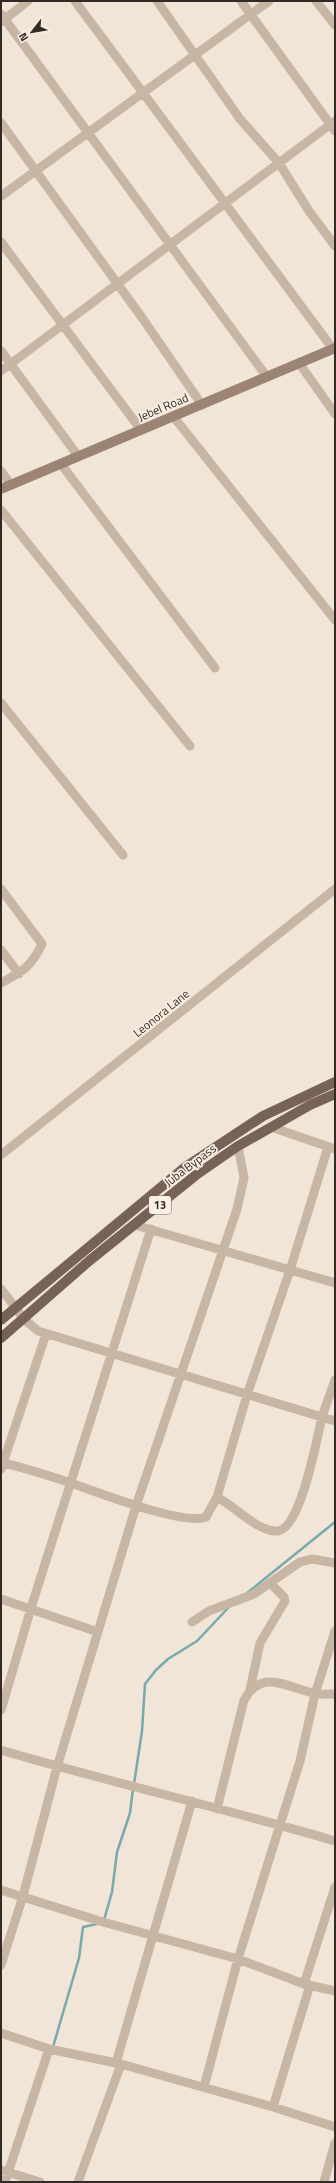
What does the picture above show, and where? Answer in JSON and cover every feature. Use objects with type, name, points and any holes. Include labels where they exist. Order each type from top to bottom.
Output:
[{"type":"main road","name":"Jebel Road","points":[[1,489],[334,348]]},
{"type":"main road","name":"Juba Bypass","points":[[1,1320],[184,1168],[263,1116],[335,1082]]},
{"type":"main road","name":"Juba Bypass","points":[[1,1338],[89,1261],[196,1175],[238,1146],[270,1127],[310,1105],[335,1094]]},
{"type":"street","points":[[28,1],[2,18],[267,376]]},
{"type":"street","points":[[75,1],[334,348]]},
{"type":"street","points":[[157,1],[240,119],[279,163],[309,211],[335,246]]},
{"type":"street","points":[[1,371],[279,163],[334,126],[242,1]]},
{"type":"street","points":[[1,196],[269,1]]},
{"type":"street","points":[[316,1],[335,25]]},
{"type":"street","points":[[1,123],[118,284],[202,405]]},
{"type":"street","points":[[1,242],[141,430]]},
{"type":"street","points":[[1,351],[78,456]]},
{"type":"street","points":[[299,363],[335,414]]},
{"type":"street","points":[[173,416],[335,620]]},
{"type":"street","points":[[61,464],[215,668]]},
{"type":"street","points":[[1,471],[11,485]]},
{"type":"street","points":[[1,510],[190,746]]},
{"type":"street","points":[[1,703],[123,855]]},
{"type":"street","points":[[1,889],[42,944],[34,962],[19,974],[1,983]]},
{"type":"street","name":"Leonora Lane","points":[[1,1156],[335,889]]},
{"type":"street","points":[[1,950],[19,974]]},
{"type":"street","points":[[46,1334],[2,1464],[71,1483],[136,1506],[201,1519],[206,1517],[218,1497],[247,1395],[332,1148],[270,1127]]},
{"type":"street","points":[[1,1965],[22,1896],[57,1767],[136,1506],[179,1375],[237,1209],[244,1178],[238,1146]]},
{"type":"street","points":[[135,1225],[335,1283]]},
{"type":"street","points":[[1,1710],[31,1608],[113,1354],[151,1229]]},
{"type":"street","points":[[1,1289],[24,1319],[38,1331],[335,1422]]},
{"type":"street","points":[[218,1497],[252,1522],[273,1531],[278,1531],[284,1527],[298,1506],[304,1492],[322,1417],[335,1380]]},
{"type":"street","points":[[192,1622],[214,1609],[254,1594],[300,1562],[312,1559],[335,1563]]},
{"type":"street","points":[[250,1690],[260,1643],[285,1601],[284,1597],[270,1583]]},
{"type":"street","points":[[1,1599],[98,1632]]},
{"type":"street","points":[[204,2087],[238,1959],[279,1824],[300,1761],[315,1694],[335,1631]]},
{"type":"street","points":[[217,1809],[244,1700],[250,1690],[257,1684],[271,1681],[315,1694],[335,1694]]},
{"type":"street","points":[[1,1750],[57,1767],[279,1824],[335,1841]]},
{"type":"street","points":[[78,2182],[118,2063],[192,1801]]},
{"type":"street","points":[[273,2107],[335,1887]]},
{"type":"street","points":[[1,1890],[104,1922],[238,1959],[307,1984],[335,1991]]},
{"type":"street","points":[[1,2033],[49,2049],[118,2063],[204,2087],[335,2127]]},
{"type":"street","points":[[5,2182],[4,2172],[49,2049]]},
{"type":"street","points":[[324,2182],[335,2143]]},
{"type":"street","points":[[4,2172],[40,2182]]},
{"type":"waterway","points":[[247,1593],[335,1522]]},
{"type":"waterway","points":[[134,1784],[142,1731],[145,1684],[156,1670],[168,1659],[197,1641],[229,1607]]},
{"type":"waterway","points":[[104,1920],[112,1892],[117,1852],[130,1813],[133,1789]]},
{"type":"waterway","points":[[53,2047],[79,1958],[83,1927],[97,1924]]}]
